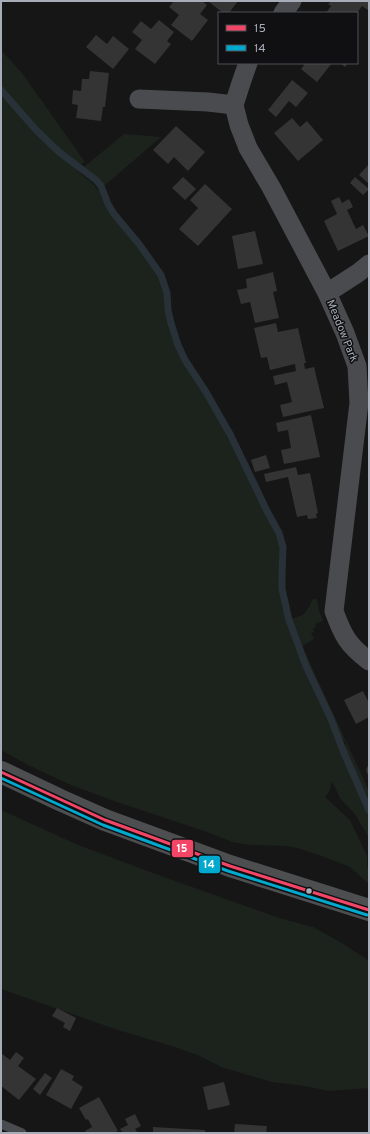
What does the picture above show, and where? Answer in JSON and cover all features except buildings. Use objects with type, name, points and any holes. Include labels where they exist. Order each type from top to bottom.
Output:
[{"type":"main road","points":[[1,772],[106,820],[230,866],[369,910]]},
{"type":"street","points":[[284,12],[292,1]]},
{"type":"street","name":"Meadow Park","points":[[248,64],[240,82],[234,105],[239,125],[248,148],[271,187],[327,293],[346,333],[357,366],[359,403],[334,611],[341,630],[350,645],[369,662]]},
{"type":"street","points":[[138,99],[208,102],[234,105]]},
{"type":"street","points":[[327,293],[369,264]]},
{"type":"lane","points":[[1,1124],[22,1133]]},
{"type":"shaded area","points":[[1,50],[22,73],[85,162],[80,164],[56,147],[1,86]]},
{"type":"shaded area","points":[[1,94],[35,133],[91,182],[99,191],[105,206],[154,268],[162,284],[165,296],[164,308],[175,344],[184,362],[222,425],[277,537],[281,551],[279,577],[285,613],[299,653],[369,816],[369,838],[355,814],[340,798],[332,781],[329,792],[325,797],[350,820],[367,856],[369,884],[350,867],[322,856],[286,846],[251,845],[232,842],[71,785],[28,765],[1,750]]},
{"type":"shaded area","points":[[124,134],[161,137],[103,187],[98,178],[84,167]]},
{"type":"shaded area","points":[[313,599],[317,599],[319,611],[323,621],[315,624],[316,627],[313,628],[314,632],[311,633],[314,639],[302,646],[369,791],[369,804],[344,752],[346,743],[339,732],[314,678],[290,619],[305,613]]},
{"type":"shaded area","points":[[1,810],[78,845],[150,872],[279,918],[313,927],[342,943],[369,961],[369,1088],[329,1091],[272,1082],[221,1067],[200,1056],[175,1047],[118,1030],[1,989]]},
{"type":"waterway","points":[[1,90],[37,131],[59,152],[96,180],[101,186],[108,204],[114,214],[139,244],[161,275],[167,293],[168,310],[171,323],[178,345],[185,360],[206,392],[230,434],[279,533],[283,547],[282,589],[289,620],[306,666],[331,719],[369,810]]},
{"type":"transit line","name":"15","points":[[1,772],[105,820],[230,866],[369,910]]},
{"type":"transit line","name":"14","points":[[1,778],[103,825],[228,871],[367,915]]}]
